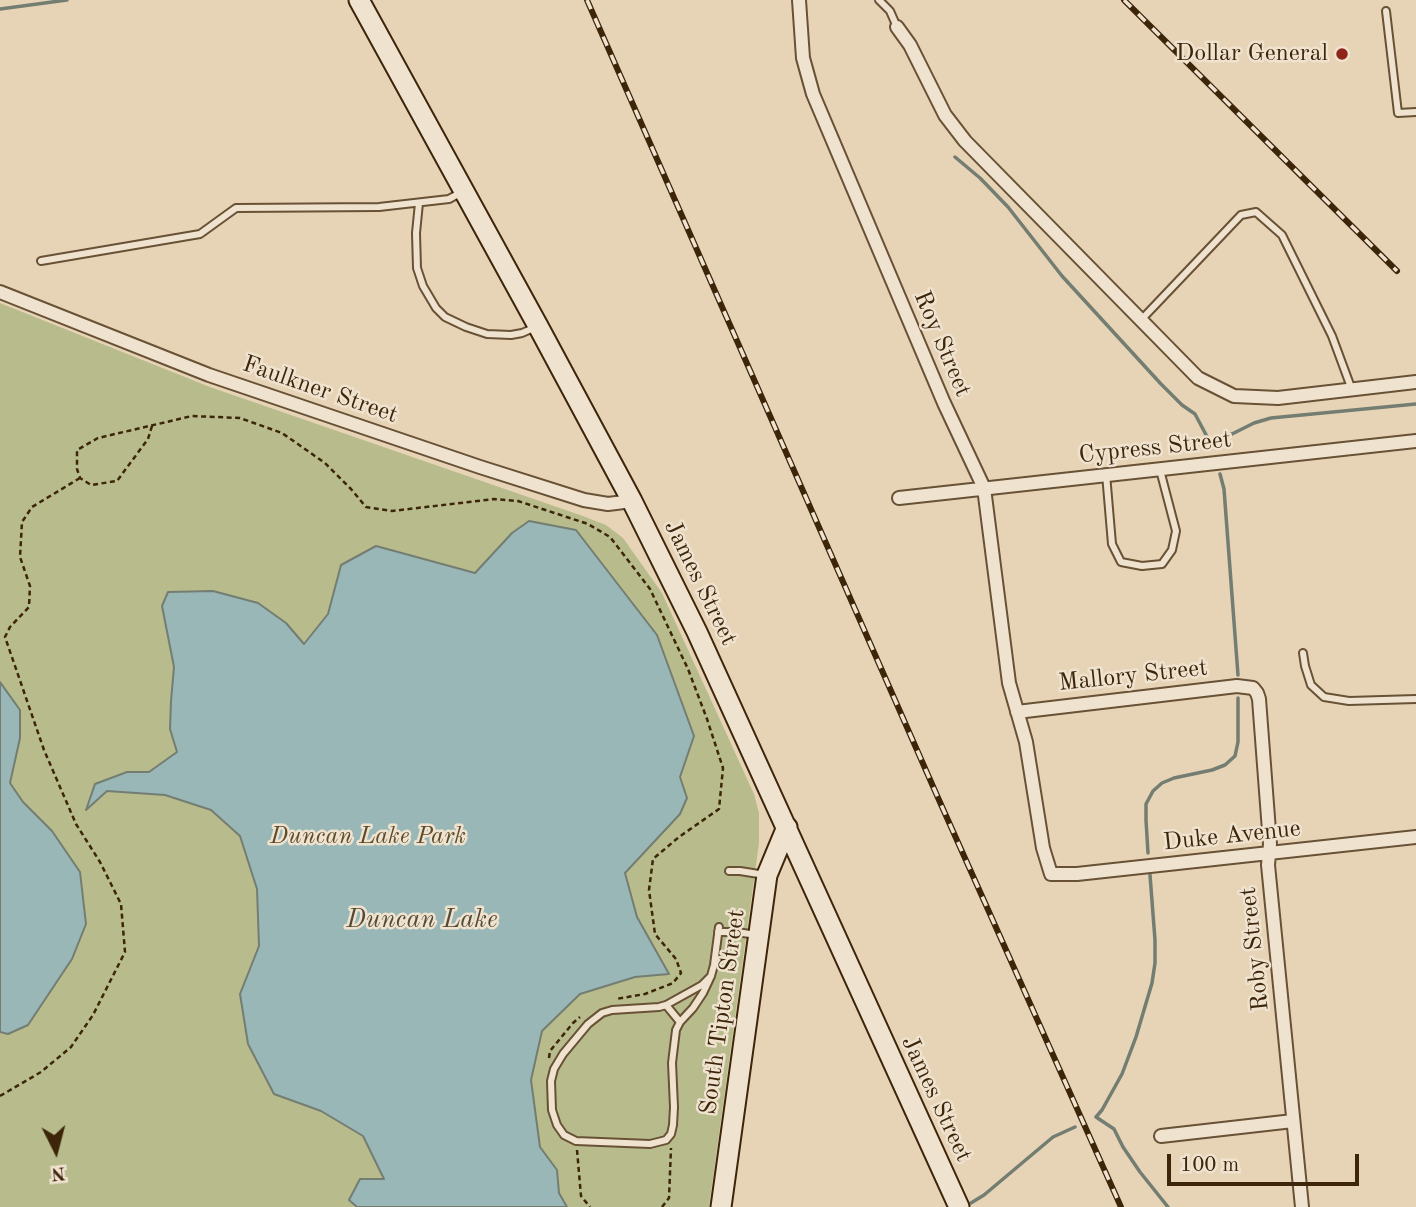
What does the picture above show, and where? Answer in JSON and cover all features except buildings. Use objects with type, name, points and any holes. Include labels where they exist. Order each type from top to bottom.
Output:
[{"type":"street","name":"James Street","points":[[359,0],[632,501],[697,632],[959,1207]]},
{"type":"street","name":"Roy Street","points":[[799,0],[803,58],[813,94],[944,403],[984,488],[1009,682],[1026,742],[1043,848],[1051,874]]},
{"type":"street","points":[[897,27],[910,45],[945,115],[965,141],[1198,378],[1234,396],[1278,398],[1416,382]]},
{"type":"street","name":"Faulkner Street","points":[[0,292],[209,375],[480,467],[584,500],[607,504],[632,501]]},
{"type":"street","name":"Cypress Street","points":[[899,498],[1416,441]]},
{"type":"street","name":"Mallory Street","points":[[1017,712],[1237,686],[1253,688]]},
{"type":"street","name":"Roby Street","points":[[1253,688],[1259,699],[1270,844],[1268,864],[1302,1207]]},
{"type":"street","name":"South Tipton Street","points":[[721,1207],[767,875],[787,827]]},
{"type":"street","name":"Duke Avenue","points":[[1051,874],[1077,874],[1416,837]]},
{"type":"street","points":[[1161,1136],[1293,1121]]},
{"type":"lane","points":[[879,0],[890,11],[897,27]]},
{"type":"lane","points":[[1387,11],[1398,113],[1416,112]]},
{"type":"lane","points":[[41,261],[200,234],[236,208],[379,207],[449,199],[464,192]]},
{"type":"lane","points":[[419,203],[417,268],[423,286],[436,308],[445,317],[487,334],[510,335],[538,327]]},
{"type":"lane","points":[[1141,320],[1241,215],[1256,212],[1282,234],[1332,336],[1352,390]]},
{"type":"lane","points":[[1106,474],[1112,544],[1121,562],[1142,566],[1161,564],[1172,550],[1176,531],[1159,468]]},
{"type":"lane","points":[[1303,653],[1311,685],[1324,697],[1349,701],[1416,699]]},
{"type":"lane","points":[[729,872],[767,875]]},
{"type":"lane","points":[[711,976],[702,985],[666,1005],[612,1010],[602,1013],[588,1024],[563,1054],[554,1069],[551,1081],[552,1110],[564,1135],[576,1141],[650,1144],[666,1140],[673,1125],[672,1063],[676,1030],[703,993],[711,976],[719,929],[758,936]]},
{"type":"lane","points":[[666,1005],[680,1023]]},
{"type":"path","points":[[152,426],[148,439],[117,481],[92,485],[80,478],[77,450],[98,438],[192,416],[240,418],[282,433],[326,463],[366,507],[392,511],[494,499],[518,501],[588,524],[610,537],[650,589],[688,669],[723,768],[719,809],[653,859],[649,890],[655,934],[676,959],[681,973],[673,983],[645,994],[612,1000]]},
{"type":"path","points":[[0,1096],[41,1072],[71,1047],[93,1015],[125,952],[121,904],[100,862],[76,824],[54,775],[5,637],[10,627],[29,607],[30,586],[20,557],[22,522],[32,507],[80,478]]},
{"type":"path","points":[[548,1061],[550,1051],[582,1016]]},
{"type":"path","points":[[662,1207],[669,1198],[671,1134]]},
{"type":"path","points":[[576,1141],[581,1196],[590,1207]]},
{"type":"green space","name":"Duncan Lake Park","points":[[0,303],[210,387],[580,515],[606,525],[623,538],[662,593],[754,794],[759,813],[759,843],[709,1207],[0,1207]]},
{"type":"water","name":"Duncan Lake","points":[[529,521],[576,530],[657,635],[694,736],[680,777],[687,798],[680,814],[625,873],[637,917],[669,974],[635,977],[580,994],[542,1031],[531,1080],[540,1147],[557,1170],[559,1193],[567,1207],[357,1207],[349,1200],[360,1179],[384,1179],[363,1136],[321,1111],[274,1094],[248,1044],[240,994],[259,946],[257,889],[240,836],[211,810],[165,795],[107,791],[86,810],[95,784],[127,772],[149,772],[177,752],[170,729],[174,667],[162,606],[168,592],[213,591],[258,603],[286,623],[304,644],[328,614],[341,565],[376,546],[475,573],[512,533]]},
{"type":"water","points":[[0,682],[20,710],[20,738],[10,783],[23,802],[52,831],[80,872],[86,924],[72,959],[28,1025],[8,1034],[0,1032]]},
{"type":"waterway","points":[[0,9],[67,0]]},
{"type":"waterway","points":[[955,157],[1008,207],[1062,276],[1161,384],[1195,414],[1212,446]]},
{"type":"waterway","points":[[1210,442],[1271,418],[1416,404]]},
{"type":"waterway","points":[[1220,474],[1224,489],[1238,675]]},
{"type":"waterway","points":[[1148,853],[1146,804],[1153,791],[1174,778],[1225,765],[1235,756],[1238,742],[1238,698]]},
{"type":"waterway","points":[[1150,875],[1155,940],[1152,983],[1122,1074],[1096,1117],[1114,1129],[1140,1172],[1168,1207]]},
{"type":"waterway","points":[[971,1203],[1053,1137],[1075,1127]]},
{"type":"railway","points":[[587,0],[1121,1207]]},
{"type":"railway","points":[[1124,0],[1397,271]]},
{"type":"place","name":"Dollar General","points":[[1342,54]]}]
